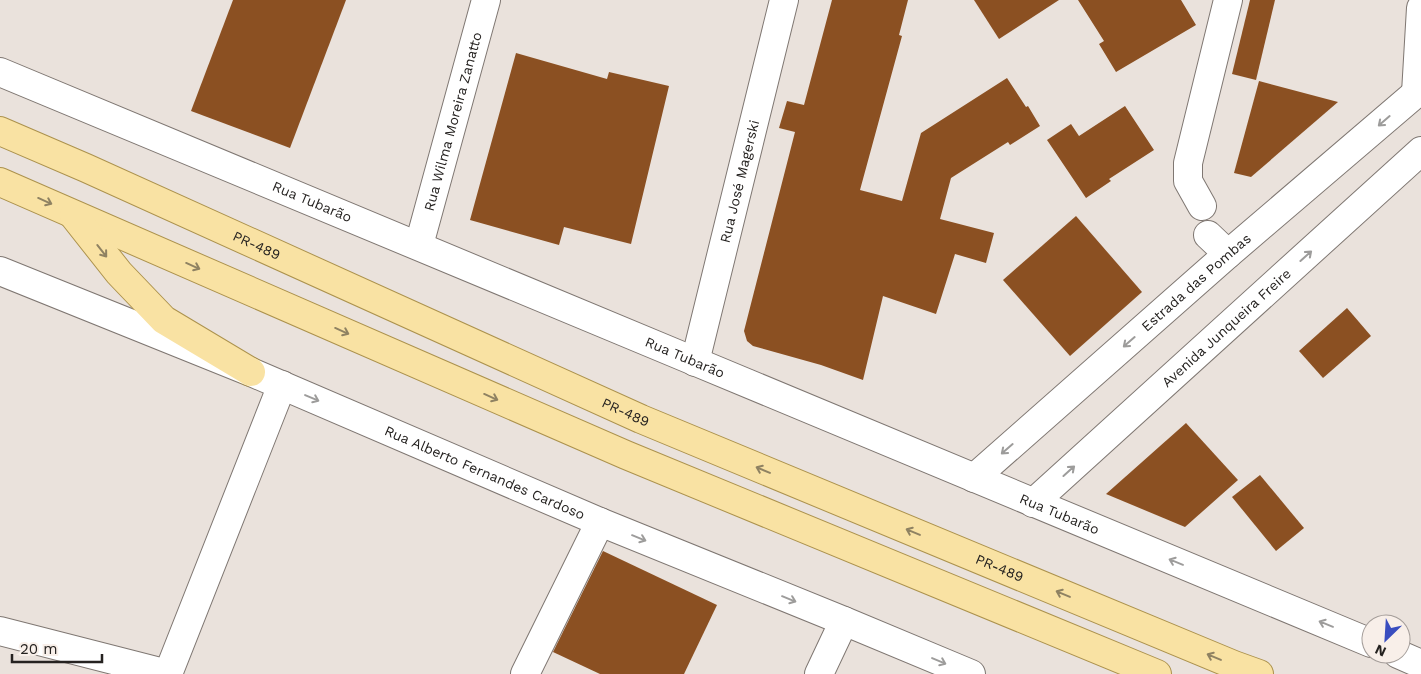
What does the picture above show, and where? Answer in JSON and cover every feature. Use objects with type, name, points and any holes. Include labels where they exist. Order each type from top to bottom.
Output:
[{"type":"main road","name":"PR-489","points":[[0,131],[641,419],[1216,658],[1259,674]]},
{"type":"main road","points":[[0,182],[626,456],[1157,674]]},
{"type":"main road","points":[[72,213],[119,273],[164,320],[251,372]]},
{"type":"street","name":"Rua Wilma Moreira Zanatto","points":[[419,245],[486,0]]},
{"type":"street","name":"Rua José Magerski","points":[[695,362],[784,0]]},
{"type":"street","points":[[1202,206],[1188,181],[1188,163],[1228,0]]},
{"type":"street","points":[[1419,91],[1421,8]]},
{"type":"street","name":"Rua Tubarão","points":[[0,72],[1361,639]]},
{"type":"street","name":"Estrada das Pombas","points":[[974,478],[1228,254],[1419,91]]},
{"type":"street","name":"Avenida Junqueira Freire","points":[[1033,503],[1421,151]]},
{"type":"street","points":[[1208,234],[1228,254]]},
{"type":"street","name":"Rua Alberto Fernandes Cardoso","points":[[0,271],[251,372],[600,522],[971,674]]},
{"type":"street","points":[[0,631],[168,674],[282,385]]},
{"type":"street","points":[[525,674],[600,522]]},
{"type":"street","points":[[819,674],[844,621]]},
{"type":"building","points":[[233,0],[346,0],[290,148],[191,111]]},
{"type":"building","points":[[832,0],[908,0],[899,35],[902,36],[860,190],[902,201],[921,133],[1007,78],[1040,126],[1010,145],[1008,142],[951,178],[940,219],[994,233],[986,263],[955,254],[936,314],[883,296],[863,380],[821,365],[753,346],[747,341],[744,331],[795,132],[779,128],[787,101],[804,105]]},
{"type":"building","points":[[974,0],[1059,0],[999,39]]},
{"type":"building","points":[[1078,0],[1181,0],[1196,25],[1116,72],[1099,44],[1104,41]]},
{"type":"building","points":[[1250,0],[1275,0],[1256,80],[1232,74]]},
{"type":"building","points":[[516,53],[607,79],[609,72],[669,86],[631,244],[564,227],[559,245],[470,220]]},
{"type":"building","points":[[1259,81],[1338,102],[1251,177],[1234,173]]},
{"type":"building","points":[[1125,106],[1154,150],[1109,179],[1111,181],[1086,198],[1047,140],[1071,124],[1079,136]]},
{"type":"building","points":[[1076,216],[1142,292],[1070,356],[1003,280]]},
{"type":"building","points":[[1347,308],[1371,336],[1323,378],[1299,351]]},
{"type":"building","points":[[1186,423],[1238,480],[1185,527],[1106,494]]},
{"type":"building","points":[[1260,475],[1304,528],[1276,551],[1232,497]]},
{"type":"building","points":[[603,551],[717,605],[684,674],[600,674],[553,652]]}]
